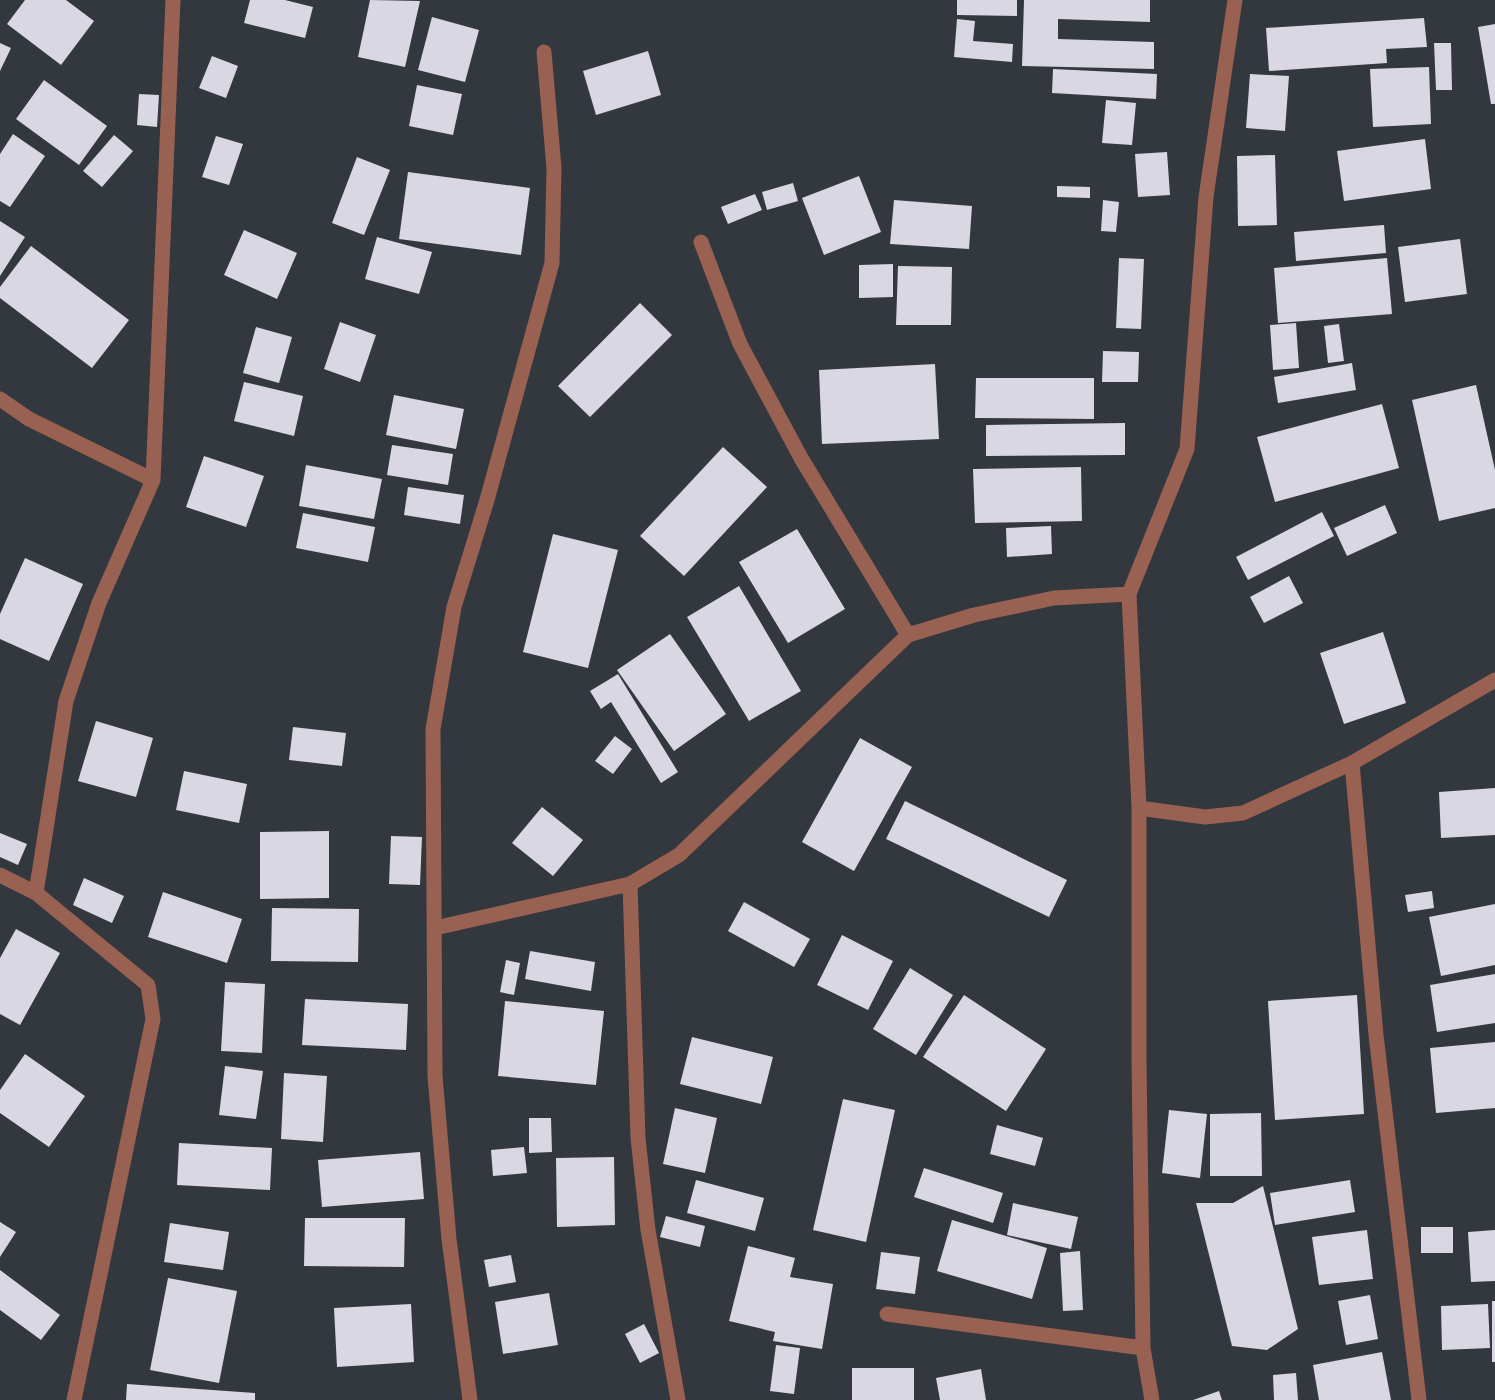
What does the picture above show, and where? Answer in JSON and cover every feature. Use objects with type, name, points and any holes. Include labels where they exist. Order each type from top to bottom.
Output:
[{"type":"street","points":[[36,893],[66,701],[99,603],[153,480],[173,0]]},
{"type":"street","points":[[1152,1400],[1143,1348],[1139,1062],[1139,808],[1129,594],[1187,448],[1206,197],[1234,1],[1250,0]]},
{"type":"street","points":[[471,1400],[449,1239],[435,1076],[433,729],[454,607],[487,500],[552,263],[554,168],[544,52]]},
{"type":"street","points":[[701,242],[740,344],[801,458],[908,635]]},
{"type":"street","points":[[0,399],[29,419],[153,480]]},
{"type":"street","points":[[435,928],[630,884],[679,855],[908,635],[974,615],[1054,598],[1129,594]]},
{"type":"street","points":[[1139,808],[1205,817],[1243,813],[1352,763],[1495,680]]},
{"type":"street","points":[[1352,763],[1376,1035],[1419,1400]]},
{"type":"street","points":[[0,875],[36,893],[148,985],[153,1019],[74,1400]]},
{"type":"street","points":[[630,884],[638,1138],[648,1230],[678,1400]]},
{"type":"street","points":[[887,1314],[1143,1348]]},
{"type":"building","points":[[25,0],[66,0],[94,21],[61,65],[7,24]]},
{"type":"building","points":[[250,0],[285,0],[313,7],[305,38],[244,23]]},
{"type":"building","points":[[370,0],[420,1],[405,67],[358,57]]},
{"type":"building","points":[[957,0],[1017,0],[1017,16],[957,15]]},
{"type":"building","points":[[1024,0],[1150,0],[1150,22],[1058,19],[1058,39],[1154,42],[1154,69],[1022,66]]},
{"type":"building","points":[[432,17],[479,30],[465,82],[418,70]]},
{"type":"building","points":[[1424,18],[1427,47],[1386,49],[1387,63],[1269,71],[1266,28]]},
{"type":"building","points":[[957,19],[975,21],[973,41],[1013,44],[1012,62],[954,57]]},
{"type":"building","points":[[1495,24],[1495,104],[1491,104],[1478,27]]},
{"type":"building","points":[[0,43],[11,48],[0,71]]},
{"type":"building","points":[[1434,43],[1451,43],[1452,90],[1436,90]]},
{"type":"building","points":[[648,51],[661,95],[596,115],[583,71]]},
{"type":"building","points":[[212,56],[238,66],[226,98],[199,88]]},
{"type":"building","points":[[1429,67],[1431,124],[1373,127],[1370,69]]},
{"type":"building","points":[[1053,69],[1157,74],[1156,99],[1052,93]]},
{"type":"building","points":[[1250,74],[1289,76],[1285,131],[1246,128]]},
{"type":"building","points":[[44,80],[107,126],[79,165],[16,119]]},
{"type":"building","points":[[417,85],[462,94],[453,135],[409,126]]},
{"type":"building","points":[[139,94],[159,95],[157,127],[137,125]]},
{"type":"building","points":[[1106,100],[1136,103],[1132,145],[1102,143]]},
{"type":"building","points":[[13,134],[45,156],[10,207],[0,201],[0,154]]},
{"type":"building","points":[[114,135],[133,151],[102,187],[83,171]]},
{"type":"building","points":[[216,136],[243,144],[229,185],[202,177]]},
{"type":"building","points":[[1425,139],[1431,189],[1344,201],[1337,151]]},
{"type":"building","points":[[1167,152],[1170,195],[1138,197],[1135,154]]},
{"type":"building","points":[[1275,155],[1277,225],[1238,226],[1237,156]]},
{"type":"building","points":[[357,157],[390,170],[364,235],[332,223]]},
{"type":"building","points":[[408,172],[530,188],[521,255],[399,239]]},
{"type":"building","points":[[859,176],[881,232],[824,255],[802,198]]},
{"type":"building","points":[[793,183],[798,201],[767,210],[762,192]]},
{"type":"building","points":[[1057,186],[1090,187],[1090,198],[1057,197]]},
{"type":"building","points":[[755,194],[762,210],[728,224],[721,207]]},
{"type":"building","points":[[894,200],[972,206],[969,249],[890,244]]},
{"type":"building","points":[[1103,200],[1119,202],[1116,232],[1101,231]]},
{"type":"building","points":[[0,221],[25,237],[0,276]]},
{"type":"building","points":[[1384,225],[1386,253],[1296,261],[1294,232]]},
{"type":"building","points":[[244,230],[297,253],[277,299],[224,275]]},
{"type":"building","points":[[377,237],[432,252],[419,294],[365,279]]},
{"type":"building","points":[[1460,239],[1467,294],[1405,302],[1398,247]]},
{"type":"building","points":[[31,246],[129,320],[92,368],[0,298],[0,287]]},
{"type":"building","points":[[1119,258],[1144,259],[1141,329],[1116,328]]},
{"type":"building","points":[[1387,258],[1392,314],[1278,323],[1274,268]]},
{"type":"building","points":[[893,264],[893,297],[859,298],[859,265]]},
{"type":"building","points":[[898,266],[952,267],[951,325],[896,325]]},
{"type":"building","points":[[640,303],[672,335],[590,417],[558,386]]},
{"type":"building","points":[[340,322],[376,335],[360,382],[324,369]]},
{"type":"building","points":[[1296,323],[1299,368],[1273,370],[1270,325]]},
{"type":"building","points":[[1339,324],[1344,361],[1328,363],[1324,326]]},
{"type":"building","points":[[256,327],[292,337],[279,383],[243,373]]},
{"type":"building","points":[[1103,351],[1139,352],[1138,382],[1102,382]]},
{"type":"building","points":[[1352,363],[1356,390],[1278,403],[1274,377]]},
{"type":"building","points":[[935,364],[939,439],[822,444],[819,370]]},
{"type":"building","points":[[976,378],[1094,378],[1094,419],[975,418]]},
{"type":"building","points":[[244,382],[303,396],[294,436],[234,421]]},
{"type":"building","points":[[1476,385],[1495,470],[1495,508],[1439,521],[1412,400]]},
{"type":"building","points":[[394,395],[464,409],[456,449],[386,435]]},
{"type":"building","points":[[1382,404],[1399,468],[1275,502],[1257,437]]},
{"type":"building","points":[[1125,423],[1125,455],[986,456],[986,425]]},
{"type":"building","points":[[392,445],[453,454],[448,485],[387,475]]},
{"type":"building","points":[[723,447],[767,487],[684,576],[640,536]]},
{"type":"building","points":[[204,456],[264,476],[246,527],[186,507]]},
{"type":"building","points":[[306,465],[382,479],[374,519],[299,506]]},
{"type":"building","points":[[1081,467],[1082,521],[975,523],[973,469]]},
{"type":"building","points":[[408,487],[464,495],[460,524],[404,515]]},
{"type":"building","points":[[1385,505],[1397,533],[1347,556],[1334,528]]},
{"type":"building","points":[[1322,512],[1334,536],[1248,580],[1236,557]]},
{"type":"building","points":[[303,513],[375,527],[368,562],[296,548]]},
{"type":"building","points":[[1051,526],[1052,554],[1007,557],[1006,528]]},
{"type":"building","points":[[797,529],[845,609],[788,643],[739,562]]},
{"type":"building","points":[[553,534],[618,550],[588,668],[523,652]]},
{"type":"building","points":[[25,558],[83,584],[49,661],[0,639],[0,614]]},
{"type":"building","points":[[1289,576],[1303,603],[1264,623],[1250,597]]},
{"type":"building","points":[[739,586],[801,691],[749,721],[687,617]]},
{"type":"building","points":[[1383,632],[1406,703],[1344,724],[1320,653]]},
{"type":"building","points":[[670,634],[726,714],[674,751],[617,670]]},
{"type":"building","points":[[618,674],[678,772],[661,783],[611,702],[601,709],[590,691]]},
{"type":"building","points":[[96,721],[153,738],[136,797],[78,781]]},
{"type":"building","points":[[293,727],[346,733],[342,766],[289,760]]},
{"type":"building","points":[[615,736],[632,749],[613,774],[595,761]]},
{"type":"building","points":[[860,738],[912,767],[854,871],[802,842]]},
{"type":"building","points":[[184,771],[247,784],[239,823],[176,810]]},
{"type":"building","points":[[1495,788],[1495,835],[1441,838],[1439,792]]},
{"type":"building","points":[[905,801],[1067,880],[1049,917],[886,839]]},
{"type":"building","points":[[542,807],[583,840],[553,876],[512,843]]},
{"type":"building","points":[[329,831],[329,898],[260,899],[260,832]]},
{"type":"building","points":[[0,833],[27,844],[18,865],[0,857]]},
{"type":"building","points":[[391,836],[422,837],[420,885],[389,884]]},
{"type":"building","points":[[84,878],[124,896],[112,923],[73,905]]},
{"type":"building","points":[[1432,891],[1434,908],[1408,912],[1405,895]]},
{"type":"building","points":[[163,892],[242,919],[227,963],[148,937]]},
{"type":"building","points":[[744,902],[810,939],[794,967],[728,931]]},
{"type":"building","points":[[1495,904],[1495,965],[1441,976],[1429,917]]},
{"type":"building","points":[[272,908],[359,909],[358,962],[271,961]]},
{"type":"building","points":[[16,929],[60,953],[20,1025],[0,1014],[0,958]]},
{"type":"building","points":[[842,935],[893,961],[868,1010],[817,985]]},
{"type":"building","points":[[530,951],[595,962],[591,991],[525,979]]},
{"type":"building","points":[[506,960],[520,963],[514,995],[500,992]]},
{"type":"building","points":[[910,968],[953,995],[916,1055],[873,1029]]},
{"type":"building","points":[[1495,974],[1495,1023],[1437,1032],[1430,985]]},
{"type":"building","points":[[225,982],[265,984],[262,1053],[221,1051]]},
{"type":"building","points":[[964,995],[1046,1049],[1006,1111],[923,1057]]},
{"type":"building","points":[[1357,995],[1364,1114],[1275,1120],[1268,1001]]},
{"type":"building","points":[[305,999],[408,1004],[406,1050],[302,1045]]},
{"type":"building","points":[[505,1001],[604,1011],[596,1085],[498,1076]]},
{"type":"building","points":[[692,1037],[773,1057],[761,1104],[680,1084]]},
{"type":"building","points":[[1495,1042],[1495,1108],[1436,1113],[1430,1048]]},
{"type":"building","points":[[25,1054],[85,1096],[49,1147],[0,1113],[0,1090]]},
{"type":"building","points":[[225,1066],[263,1071],[256,1119],[219,1115]]},
{"type":"building","points":[[284,1073],[327,1076],[323,1142],[281,1139]]},
{"type":"building","points":[[843,1099],[895,1110],[866,1242],[813,1230]]},
{"type":"building","points":[[675,1108],[717,1118],[705,1173],[663,1164]]},
{"type":"building","points":[[1169,1110],[1207,1114],[1200,1178],[1162,1173]]},
{"type":"building","points":[[1261,1113],[1262,1176],[1210,1176],[1210,1114]]},
{"type":"building","points":[[529,1118],[551,1118],[552,1152],[529,1153]]},
{"type":"building","points":[[997,1125],[1043,1138],[1035,1166],[990,1154]]},
{"type":"building","points":[[179,1143],[272,1148],[270,1190],[177,1185]]},
{"type":"building","points":[[524,1147],[527,1173],[493,1176],[491,1150]]},
{"type":"building","points":[[420,1152],[424,1199],[322,1207],[318,1160]]},
{"type":"building","points":[[614,1157],[615,1225],[557,1227],[556,1158]]},
{"type":"building","points":[[924,1168],[1003,1193],[993,1223],[914,1197]]},
{"type":"building","points":[[696,1180],[764,1198],[755,1231],[687,1213]]},
{"type":"building","points":[[1350,1180],[1355,1212],[1275,1225],[1270,1193]]},
{"type":"building","points":[[1263,1186],[1298,1329],[1267,1350],[1232,1346],[1196,1203],[1233,1203]]},
{"type":"building","points":[[1013,1203],[1078,1217],[1071,1249],[1007,1235]]},
{"type":"building","points":[[666,1216],[705,1226],[700,1247],[660,1237]]},
{"type":"building","points":[[305,1218],[405,1218],[404,1267],[304,1266]]},
{"type":"building","points":[[952,1220],[1047,1248],[1032,1299],[937,1271]]},
{"type":"building","points":[[0,1222],[16,1232],[0,1257]]},
{"type":"building","points":[[170,1223],[229,1232],[223,1270],[164,1262]]},
{"type":"building","points":[[1421,1227],[1453,1227],[1453,1253],[1421,1253]]},
{"type":"building","points":[[1367,1230],[1373,1279],[1319,1285],[1312,1237]]},
{"type":"building","points":[[1495,1230],[1495,1281],[1471,1282],[1468,1232]]},
{"type":"building","points":[[748,1246],[795,1258],[790,1277],[833,1284],[822,1349],[773,1341],[775,1332],[729,1321]]},
{"type":"building","points":[[1080,1251],[1083,1310],[1063,1311],[1060,1253]]},
{"type":"building","points":[[881,1252],[920,1257],[915,1294],[876,1289]]},
{"type":"building","points":[[511,1255],[516,1282],[489,1287],[484,1260]]},
{"type":"building","points":[[0,1270],[60,1315],[41,1340],[0,1310]]},
{"type":"building","points":[[168,1278],[237,1291],[219,1383],[150,1370]]},
{"type":"building","points":[[549,1293],[558,1345],[503,1354],[495,1302]]},
{"type":"building","points":[[1370,1295],[1378,1339],[1346,1345],[1338,1301]]},
{"type":"building","points":[[1492,1301],[1495,1301],[1495,1362],[1492,1362]]},
{"type":"building","points":[[411,1304],[414,1362],[337,1367],[334,1308]]},
{"type":"building","points":[[1488,1304],[1490,1348],[1442,1350],[1441,1306]]},
{"type":"building","points":[[644,1324],[659,1353],[640,1363],[625,1334]]},
{"type":"building","points":[[776,1345],[800,1348],[794,1394],[770,1391]]},
{"type":"building","points":[[1382,1352],[1391,1400],[1319,1400],[1313,1365]]},
{"type":"building","points":[[852,1368],[914,1368],[914,1400],[852,1400]]},
{"type":"building","points":[[981,1369],[986,1400],[940,1400],[936,1378]]},
{"type":"building","points":[[1296,1373],[1298,1400],[1274,1400],[1273,1375]]},
{"type":"building","points":[[127,1384],[255,1393],[255,1400],[126,1400]]},
{"type":"building","points":[[1219,1391],[1222,1400],[1193,1400]]}]
